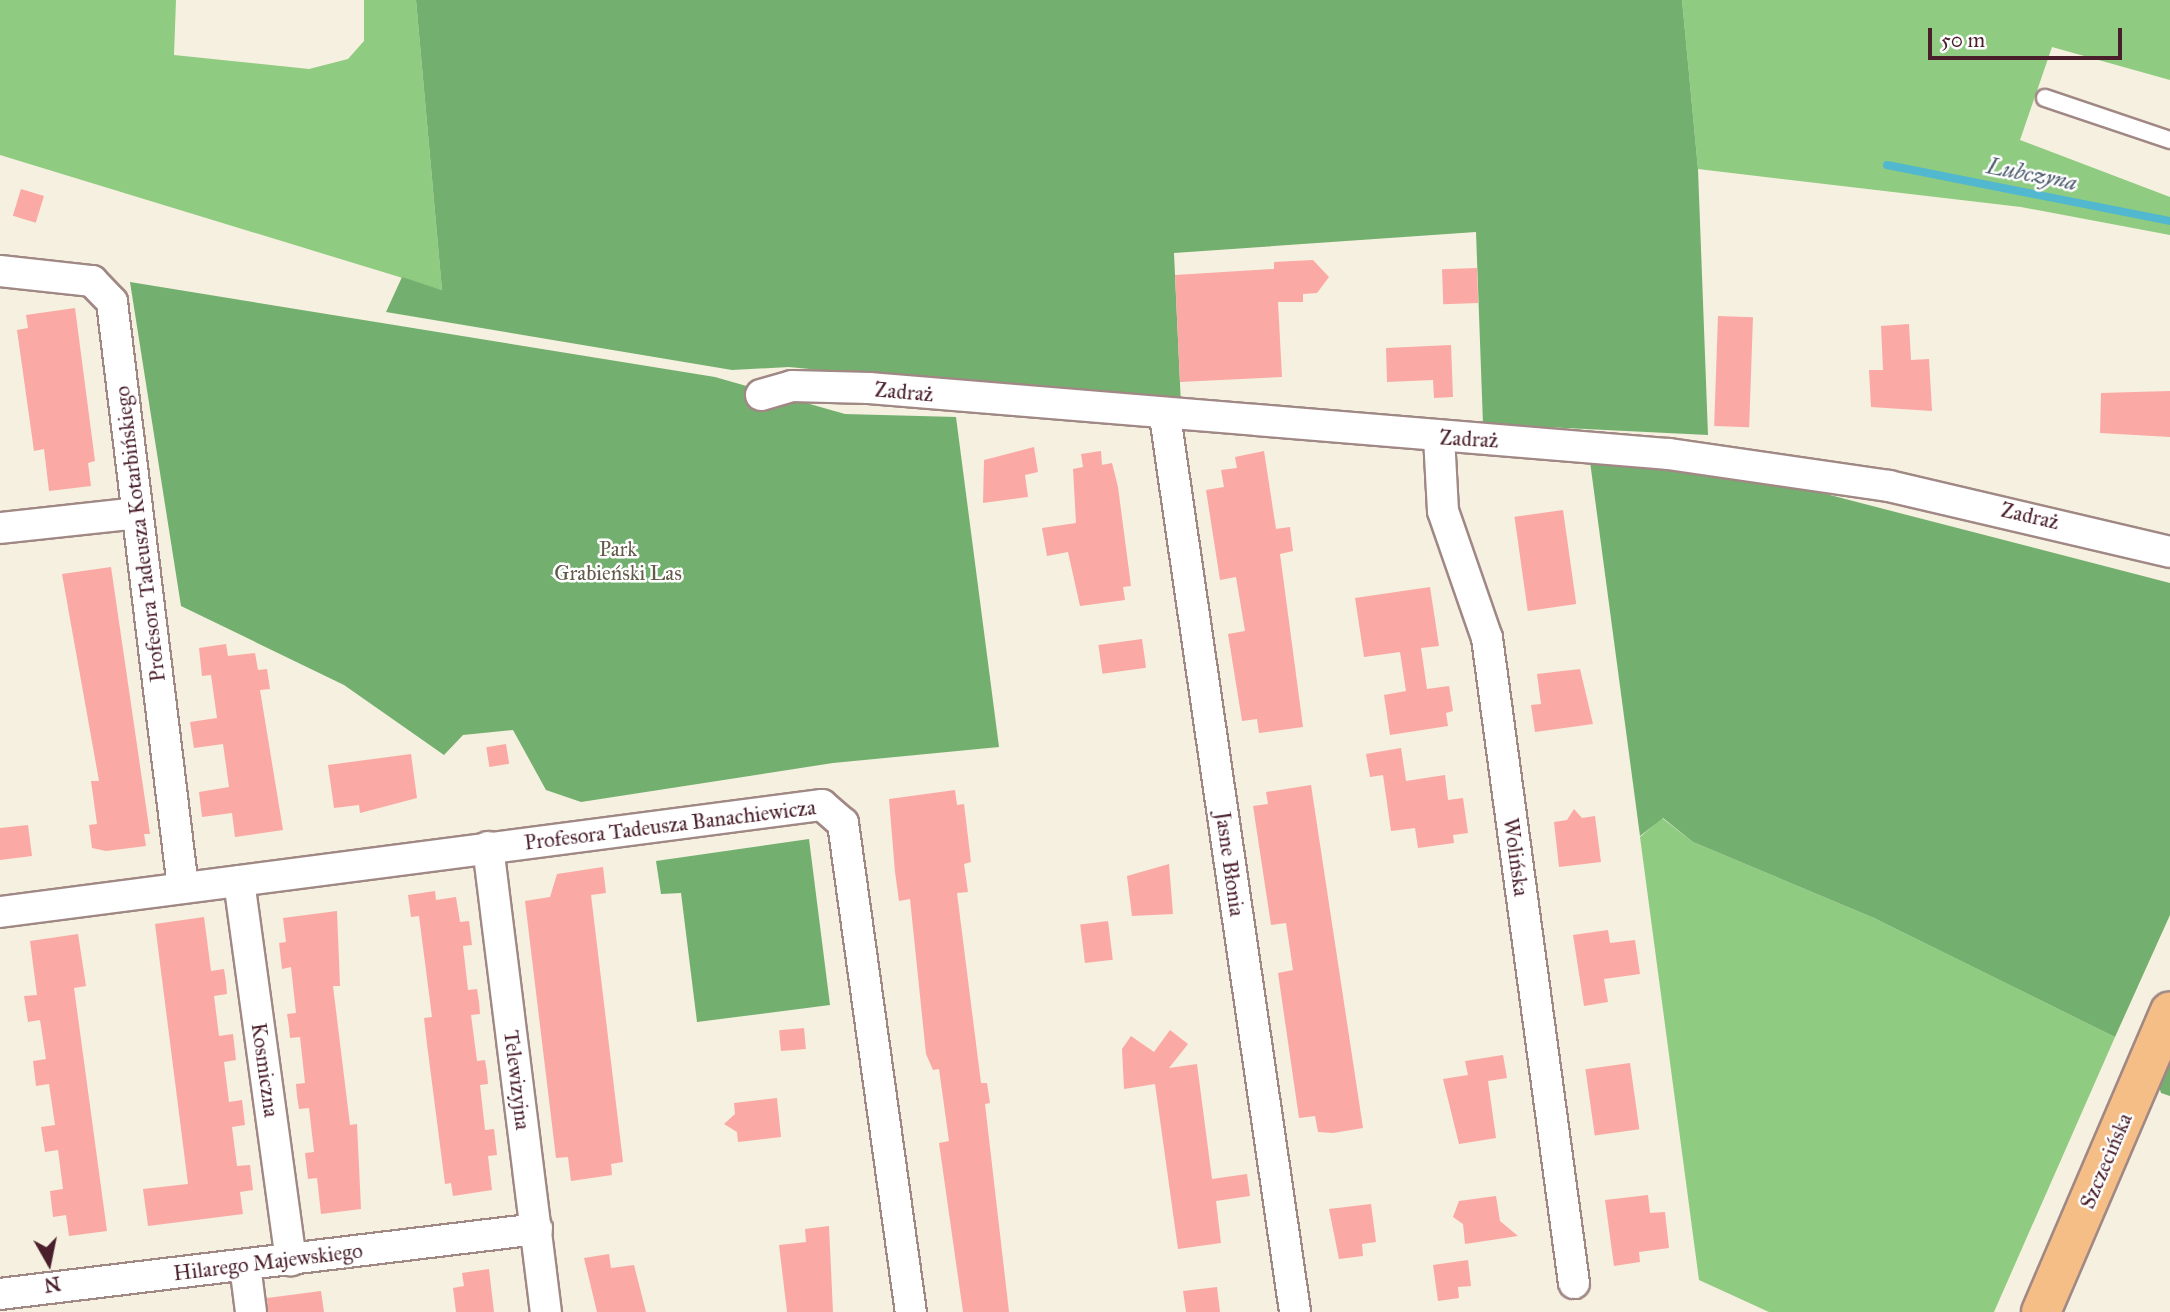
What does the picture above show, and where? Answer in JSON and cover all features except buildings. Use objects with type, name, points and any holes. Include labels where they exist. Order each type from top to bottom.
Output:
[{"type":"main road","name":"Szczecińska","points":[[2041,1312],[2170,1011]]},
{"type":"street","name":"Profesora Tadeusza Kotarbińskiego","points":[[0,271],[92,281],[110,295],[183,888]]},
{"type":"street","name":"Zadraż","points":[[761,395],[792,386],[869,388],[1165,416],[1765,466],[2000,509],[2170,552]]},
{"type":"street","name":"Jasne Błonia","points":[[1165,416],[1295,1312]]},
{"type":"street","name":"Wolińska","points":[[1439,437],[1443,512],[1487,638],[1574,1283]]},
{"type":"street","points":[[0,528],[138,513]]},
{"type":"street","name":"Profesora Tadeusza Banachiewicza","points":[[0,912],[803,805],[836,812],[843,822],[911,1312]]},
{"type":"street","name":"Telewizyjna","points":[[488,847],[546,1312]]},
{"type":"street","name":"Kosmiczna","points":[[239,881],[290,1260]]},
{"type":"street","name":"Hilarego Majewskiego","points":[[0,1294],[537,1230]]},
{"type":"street","points":[[245,1265],[251,1312]]},
{"type":"lane","points":[[2045,98],[2170,139]]},
{"type":"green space","points":[[0,0],[176,0],[174,55],[309,69],[348,59],[364,41],[364,0],[416,0],[442,290],[0,155]]},
{"type":"green space","points":[[416,0],[1682,0],[1698,169],[1708,435],[1483,424],[1476,232],[1174,253],[1181,405],[789,367],[732,370],[386,312],[402,277],[442,290]]},
{"type":"green space","points":[[1682,0],[2170,0],[2170,80],[2052,47],[2020,140],[2170,197],[2170,235],[2021,207],[1698,169]]},
{"type":"green space","name":"Park Grabieński Las","points":[[130,282],[715,377],[845,414],[956,417],[999,747],[833,763],[581,802],[546,790],[513,730],[463,735],[444,755],[344,685],[181,606]]},
{"type":"green space","points":[[1589,454],[1737,471],[2170,583],[2170,915],[2115,1037],[1874,918],[1693,842],[1663,818],[1640,836]]},
{"type":"green space","points":[[1662,818],[1693,842],[1874,918],[2115,1037],[1994,1312],[1769,1312],[1699,1280],[1640,837]]},
{"type":"green space","points":[[809,839],[830,1005],[697,1022],[681,893],[661,894],[656,861]]},
{"type":"green space","points":[[2170,1043],[2170,1096],[2161,1093],[2157,1079]]},
{"type":"waterway","name":"Lubczyna","points":[[1887,165],[2170,221]]}]
